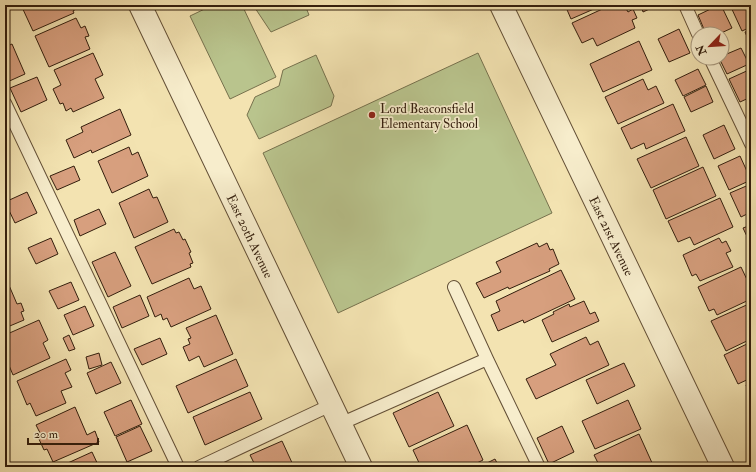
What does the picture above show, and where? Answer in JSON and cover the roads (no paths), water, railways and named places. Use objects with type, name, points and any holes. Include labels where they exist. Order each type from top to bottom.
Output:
[{"type":"street","name":"East 20th Avenue","points":[[140,5],[361,467]]},
{"type":"street","name":"East 21st Avenue","points":[[501,5],[723,467]]},
{"type":"lane","points":[[685,5],[694,26]]},
{"type":"lane","points":[[714,66],[751,144]]},
{"type":"lane","points":[[5,103],[178,467]]},
{"type":"lane","points":[[454,287],[487,360],[539,467]]},
{"type":"lane","points":[[340,424],[487,360]]},
{"type":"lane","points":[[199,467],[331,405]]},
{"type":"place","name":"Lord Beaconsfield Elementary School","points":[[372,115]]}]
